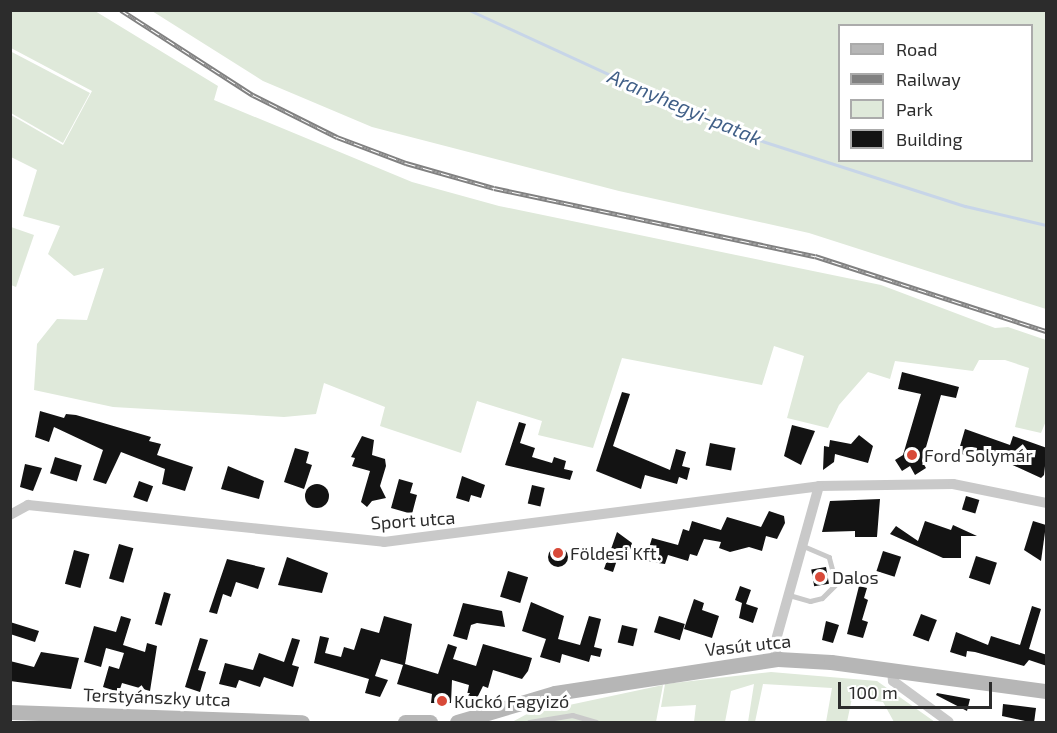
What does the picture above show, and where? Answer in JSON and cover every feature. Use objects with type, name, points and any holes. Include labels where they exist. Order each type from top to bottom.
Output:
[{"type":"street","name":"Sport utca","points":[[10,515],[28,504],[384,542],[819,486],[953,484],[1047,503]]},
{"type":"street","points":[[778,659],[774,647],[819,486]]},
{"type":"street","name":"Vasút utca","points":[[457,723],[555,693],[778,659],[892,670],[1047,691]]},
{"type":"street","points":[[892,670],[893,681],[949,723]]},
{"type":"street","name":"Terstyánszky utca","points":[[10,711],[145,719],[302,723]]},
{"type":"street","points":[[405,723],[430,723]]},
{"type":"lane","points":[[789,595],[810,601],[822,598],[836,584],[829,556],[803,546]]},
{"type":"lane","points":[[529,723],[572,715],[597,723]]},
{"type":"green space","points":[[11,10],[95,11],[218,86],[214,100],[412,182],[499,206],[881,285],[995,328],[1008,327],[1046,340],[1046,421],[1041,433],[1015,427],[1029,368],[1005,360],[979,360],[973,371],[895,361],[890,379],[868,372],[839,405],[828,428],[787,418],[804,356],[774,346],[762,385],[622,358],[593,448],[538,435],[542,421],[477,401],[461,453],[380,426],[385,407],[324,383],[316,414],[284,417],[113,407],[34,390],[37,344],[57,319],[87,320],[104,268],[74,276],[48,254],[60,226],[23,216],[37,170],[11,157],[11,115],[63,145],[92,91],[11,48]]},
{"type":"green space","points":[[152,11],[1046,11],[1046,309],[809,233],[619,191],[372,127],[263,81]]},
{"type":"green space","points":[[10,51],[90,93],[63,143],[11,113]]},
{"type":"green space","points":[[11,227],[34,235],[16,287],[11,285]]},
{"type":"green space","points":[[771,672],[877,681],[935,722],[894,722],[883,702],[852,698],[847,722],[826,722],[832,688],[763,684],[755,722],[748,722],[754,684],[731,691],[725,722],[694,722],[696,705],[661,707],[665,684]]},
{"type":"green space","points":[[663,685],[656,722],[512,722],[527,714]]},
{"type":"building","points":[[902,372],[959,387],[956,398],[941,395],[922,461],[926,468],[915,475],[910,466],[902,471],[895,460],[903,455],[921,394],[898,389]]},
{"type":"building","points":[[622,392],[630,394],[613,446],[670,470],[676,449],[686,452],[682,466],[690,468],[687,480],[679,477],[677,484],[645,475],[641,489],[596,471]]},
{"type":"building","points":[[40,411],[64,418],[66,414],[76,415],[151,437],[149,441],[161,444],[157,455],[193,467],[185,491],[162,484],[165,469],[121,452],[106,484],[93,480],[103,450],[54,427],[49,442],[35,437]]},
{"type":"building","points":[[519,422],[526,424],[520,443],[535,448],[532,457],[552,463],[554,457],[566,461],[564,469],[573,471],[570,480],[505,465]]},
{"type":"building","points":[[792,425],[815,431],[801,465],[784,456]]},
{"type":"building","points":[[965,429],[1010,445],[1013,436],[1047,448],[1044,475],[1041,478],[995,457],[995,462],[988,462],[972,453],[971,457],[958,453]]},
{"type":"building","points":[[859,435],[873,446],[868,463],[835,454],[834,462],[823,470],[824,446],[829,447],[830,440],[851,444]]},
{"type":"building","points":[[362,436],[374,440],[372,455],[385,459],[386,466],[380,486],[386,498],[372,501],[367,507],[361,502],[370,471],[352,466],[355,458],[351,457]]},
{"type":"building","points":[[710,443],[736,448],[731,471],[706,466]]},
{"type":"building","points":[[295,448],[309,452],[306,463],[312,465],[304,489],[284,482]]},
{"type":"building","points":[[55,457],[82,465],[77,481],[50,473]]},
{"type":"building","points":[[25,464],[42,468],[33,491],[20,487]]},
{"type":"building","points":[[228,466],[264,481],[259,499],[221,489]]},
{"type":"building","points":[[462,476],[485,485],[481,498],[471,495],[469,502],[456,498]]},
{"type":"building","points":[[399,479],[413,483],[410,493],[417,495],[412,514],[391,508]]},
{"type":"building","points":[[139,481],[153,486],[147,502],[133,497]]},
{"type":"building","points":[[317,484],[322,485],[328,491],[328,501],[322,507],[317,508],[312,507],[306,501],[305,496],[306,491],[312,485]]},
{"type":"building","points":[[532,485],[545,488],[540,506],[528,504]]},
{"type":"building","points":[[966,496],[979,500],[975,513],[962,509]]},
{"type":"building","points":[[880,499],[877,537],[855,537],[855,531],[822,532],[830,501]]},
{"type":"building","points":[[769,511],[784,516],[785,523],[777,539],[766,536],[762,551],[749,547],[730,552],[719,548],[721,542],[704,539],[697,556],[690,554],[688,561],[668,555],[665,564],[645,561],[652,538],[678,545],[683,529],[689,531],[692,521],[721,530],[727,517],[761,527]]},
{"type":"building","points":[[925,521],[951,530],[953,525],[977,536],[961,536],[961,558],[943,558],[890,534],[896,526],[918,541]]},
{"type":"building","points":[[1033,521],[1046,525],[1041,561],[1024,550]]},
{"type":"building","points":[[617,532],[632,543],[626,563],[617,560],[613,572],[604,569]]},
{"type":"building","points":[[119,544],[133,548],[123,583],[109,579]]},
{"type":"building","points":[[558,547],[565,550],[568,557],[565,564],[558,567],[551,564],[548,557],[551,550]]},
{"type":"building","points":[[74,550],[89,554],[80,588],[65,584]]},
{"type":"building","points":[[883,551],[901,557],[895,577],[877,571]]},
{"type":"building","points":[[976,556],[997,563],[990,585],[969,578]]},
{"type":"building","points":[[287,557],[328,573],[322,593],[278,585]]},
{"type":"building","points":[[227,559],[265,568],[258,589],[236,582],[231,597],[223,594],[217,614],[209,612]]},
{"type":"building","points":[[826,567],[829,584],[814,586],[811,570]]},
{"type":"building","points":[[508,571],[528,577],[520,603],[500,597]]},
{"type":"building","points":[[740,586],[751,590],[746,604],[758,608],[753,623],[739,618],[742,603],[735,600]]},
{"type":"building","points":[[859,586],[867,588],[864,598],[868,600],[862,620],[868,622],[863,638],[847,634]]},
{"type":"building","points":[[164,592],[171,594],[162,626],[155,624]]},
{"type":"building","points":[[694,599],[704,603],[702,610],[719,616],[712,638],[684,629]]},
{"type":"building","points":[[531,602],[564,616],[558,639],[580,645],[589,616],[601,619],[594,647],[602,649],[600,657],[591,655],[589,662],[562,654],[560,663],[540,657],[546,639],[522,631]]},
{"type":"building","points":[[463,603],[502,611],[505,627],[477,623],[471,625],[467,640],[453,636]]},
{"type":"building","points":[[1032,606],[1041,609],[1029,649],[1047,655],[1047,666],[1029,660],[1024,666],[975,652],[967,651],[966,657],[950,652],[956,632],[988,645],[991,636],[1020,645]]},
{"type":"building","points":[[921,614],[937,620],[929,642],[913,635]]},
{"type":"building","points":[[121,616],[131,619],[123,645],[145,652],[147,643],[157,646],[150,691],[122,683],[119,692],[103,687],[109,666],[119,669],[124,653],[106,648],[101,667],[84,662],[94,626],[116,632]]},
{"type":"building","points":[[384,616],[412,624],[405,664],[438,674],[448,644],[457,647],[453,659],[476,666],[483,644],[532,658],[528,671],[522,679],[493,670],[488,688],[483,686],[477,698],[467,695],[469,685],[452,680],[451,703],[431,703],[432,694],[397,684],[403,665],[381,659],[375,676],[388,680],[380,697],[365,693],[369,679],[314,663],[320,636],[329,638],[325,653],[341,657],[344,647],[354,650],[361,628],[379,633]]},
{"type":"building","points":[[659,616],[685,624],[680,640],[654,632]]},
{"type":"building","points":[[826,621],[839,625],[833,643],[822,640]]},
{"type":"building","points":[[10,622],[39,631],[35,642],[10,634]]},
{"type":"building","points":[[622,625],[638,629],[633,646],[618,642]]},
{"type":"building","points":[[200,638],[208,640],[198,670],[206,672],[200,692],[185,687]]},
{"type":"building","points":[[292,638],[300,640],[292,665],[299,667],[293,687],[264,677],[260,687],[239,680],[236,688],[219,684],[225,663],[253,670],[259,653],[284,662]]},
{"type":"building","points":[[41,652],[79,658],[71,689],[10,681],[10,661],[34,667]]},
{"type":"building","points":[[937,693],[970,699],[967,711],[936,695]]},
{"type":"building","points":[[1003,704],[1036,708],[1034,723],[1002,716]]},
{"type":"waterway","name":"Aranyhegyi-patak","points":[[469,10],[734,132],[965,206],[1046,225]]},
{"type":"railway","points":[[121,10],[253,95],[337,137],[406,163],[494,188],[815,256],[1046,331]]},
{"type":"place","name":"Ford Solymár","points":[[912,455]]},
{"type":"place","name":"Földesi Kft.","points":[[558,553]]},
{"type":"place","name":"Dalos","points":[[820,577]]},
{"type":"place","name":"Kuckó Fagyizó","points":[[442,701]]}]
